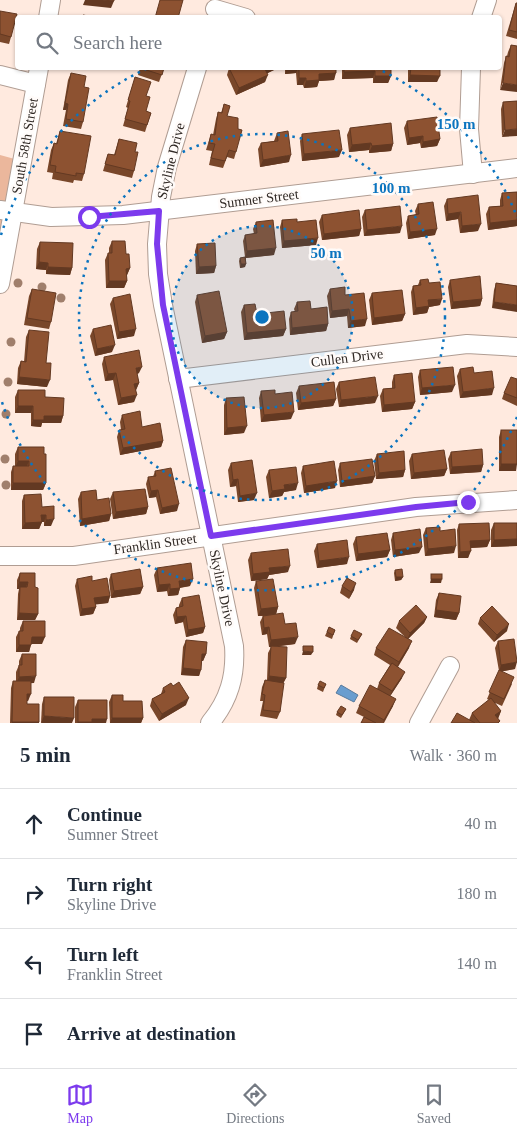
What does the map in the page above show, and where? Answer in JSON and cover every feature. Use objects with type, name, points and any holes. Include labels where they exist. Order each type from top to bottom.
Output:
[{"type":"street","points":[[48,15],[51,0]]},
{"type":"street","points":[[482,15],[487,0]]},
{"type":"street","points":[[215,9],[236,15]]},
{"type":"street","name":"Skyline Drive","points":[[196,70],[167,167],[159,211],[158,274],[234,646],[235,661],[228,694],[210,723]]},
{"type":"street","points":[[472,70],[469,129],[473,174]]},
{"type":"street","points":[[0,75],[38,76]]},
{"type":"street","name":"South 58th Street","points":[[0,284],[6,212],[38,76]]},
{"type":"street","name":"Sumner Street","points":[[6,212],[89,217],[159,211],[517,168]]},
{"type":"street","name":"Cullen Drive","points":[[178,379],[467,344],[517,347]]},
{"type":"street","name":"Franklin Street","points":[[0,556],[74,556],[416,507],[517,500]]},
{"type":"street","points":[[419,723],[450,666]]},
{"type":"shaded area","points":[[0,155],[22,161],[0,284]]},
{"type":"water","points":[[341,685],[358,695],[354,702],[336,693]]},
{"type":"building","points":[[160,0],[183,0],[179,15],[156,15]]},
{"type":"building","points":[[517,3],[517,32],[509,30]]},
{"type":"building","points":[[0,11],[17,14],[15,15],[11,37],[0,34]]},
{"type":"building","points":[[511,45],[517,46],[517,85],[503,83],[506,56],[509,57]]},
{"type":"building","points":[[146,70],[163,70],[162,75]]},
{"type":"building","points":[[230,70],[266,70],[268,75],[239,88]]},
{"type":"building","points":[[299,70],[336,70],[336,73],[319,74],[319,80],[306,81],[306,78],[299,78]]},
{"type":"building","points":[[344,70],[391,70],[391,76],[375,76],[375,71],[344,72]]},
{"type":"building","points":[[411,70],[440,70],[440,76],[410,75]]},
{"type":"building","points":[[71,73],[86,76],[84,87],[89,88],[83,122],[66,119],[68,104],[65,103]]},
{"type":"building","points":[[135,77],[151,82],[146,96],[150,97],[146,111],[151,113],[147,125],[125,119]]},
{"type":"building","points":[[517,101],[517,129],[505,130],[503,102]]},
{"type":"building","points":[[224,104],[230,106],[227,116],[238,118],[238,129],[242,130],[236,152],[229,150],[225,161],[211,158],[215,144],[209,143],[211,134],[215,135],[218,112],[222,113]]},
{"type":"building","points":[[437,117],[440,139],[423,142],[423,136],[409,138],[407,121]]},
{"type":"building","points":[[391,123],[393,144],[372,146],[371,143],[352,145],[350,128]]},
{"type":"building","points":[[339,130],[342,150],[304,154],[302,134]]},
{"type":"building","points":[[60,131],[91,136],[84,174],[76,173],[76,176],[55,172],[56,166],[50,165],[54,143],[57,144]]},
{"type":"building","points":[[288,131],[291,155],[263,160],[261,143],[278,141],[277,133]]},
{"type":"building","points":[[119,139],[137,143],[135,152],[138,152],[134,171],[105,164],[108,154],[115,155]]},
{"type":"building","points":[[517,192],[517,220],[490,223],[489,207],[503,206],[502,193]]},
{"type":"building","points":[[478,195],[481,224],[462,226],[461,212],[448,214],[447,199]]},
{"type":"building","points":[[433,202],[437,229],[410,232],[408,216],[419,214],[418,204]]},
{"type":"building","points":[[400,206],[402,226],[367,230],[365,210]]},
{"type":"building","points":[[359,210],[361,229],[324,234],[322,215]]},
{"type":"building","points":[[297,219],[297,222],[316,220],[318,238],[284,241],[282,220]]},
{"type":"building","points":[[273,220],[276,248],[247,251],[245,235],[257,233],[256,222]]},
{"type":"building","points":[[112,241],[125,241],[126,254],[129,254],[130,268],[126,269],[127,281],[109,281],[108,253],[112,253]]},
{"type":"building","points":[[40,242],[73,243],[72,268],[48,267],[48,263],[39,262]]},
{"type":"building","points":[[215,243],[216,266],[199,267],[197,244]]},
{"type":"building","points":[[245,257],[246,264],[241,264],[240,258]]},
{"type":"building","points":[[480,276],[482,299],[453,302],[450,280]]},
{"type":"building","points":[[428,279],[429,283],[440,282],[442,299],[428,300],[429,306],[416,308],[413,286],[421,285],[420,280]]},
{"type":"building","points":[[496,283],[517,286],[517,305],[494,302]]},
{"type":"building","points":[[345,287],[345,295],[364,293],[367,319],[351,321],[349,309],[332,311],[330,289]]},
{"type":"building","points":[[32,289],[56,293],[51,322],[27,318]]},
{"type":"building","points":[[402,290],[405,314],[374,318],[372,293]]},
{"type":"building","points":[[219,291],[227,332],[205,336],[197,295]]},
{"type":"building","points":[[130,294],[136,329],[119,332],[113,298]]},
{"type":"building","points":[[310,301],[311,309],[327,307],[328,324],[292,328],[291,312],[298,311],[297,302]]},
{"type":"building","points":[[255,304],[257,314],[284,311],[286,329],[247,333],[244,305]]},
{"type":"building","points":[[111,325],[115,345],[97,349],[93,329]]},
{"type":"building","points":[[29,330],[49,332],[46,363],[51,363],[50,380],[19,377],[21,361],[26,362]]},
{"type":"building","points":[[139,350],[142,367],[136,368],[139,383],[134,384],[137,395],[121,398],[116,373],[108,374],[104,357]]},
{"type":"building","points":[[453,367],[455,385],[422,388],[420,370]]},
{"type":"building","points":[[473,367],[474,373],[492,371],[494,388],[463,392],[460,369]]},
{"type":"building","points":[[412,373],[415,402],[384,405],[383,389],[395,388],[394,375]]},
{"type":"building","points":[[375,377],[378,396],[341,400],[339,382]]},
{"type":"building","points":[[511,377],[517,379],[517,398],[504,393]]},
{"type":"building","points":[[334,382],[336,399],[301,403],[299,386]]},
{"type":"building","points":[[18,390],[45,390],[45,397],[64,398],[63,416],[44,416],[44,420],[33,420],[33,406],[18,406]]},
{"type":"building","points":[[275,390],[275,394],[292,392],[294,412],[264,415],[261,391]]},
{"type":"building","points":[[244,397],[247,426],[227,428],[226,398]]},
{"type":"building","points":[[140,411],[142,427],[160,423],[163,441],[123,448],[119,430],[125,429],[122,415]]},
{"type":"building","points":[[501,430],[517,430],[517,464],[501,464]]},
{"type":"building","points":[[18,447],[44,447],[44,454],[46,454],[46,483],[13,483],[13,466],[29,466],[29,461],[18,461]]},
{"type":"building","points":[[482,449],[483,465],[452,467],[451,452]]},
{"type":"building","points":[[444,450],[447,469],[414,473],[412,454]]},
{"type":"building","points":[[404,451],[405,470],[379,473],[377,454]]},
{"type":"building","points":[[372,459],[375,476],[342,481],[340,463]]},
{"type":"building","points":[[252,460],[257,493],[240,496],[238,479],[233,480],[231,463]]},
{"type":"building","points":[[334,461],[337,481],[306,486],[303,466]]},
{"type":"building","points":[[296,467],[298,483],[284,485],[285,489],[272,491],[269,470]]},
{"type":"building","points":[[171,468],[179,504],[162,508],[158,490],[151,491],[148,477],[156,476],[155,471]]},
{"type":"building","points":[[145,489],[148,507],[116,512],[113,492]]},
{"type":"building","points":[[96,490],[97,500],[109,498],[111,514],[82,519],[81,492]]},
{"type":"building","points":[[41,494],[42,507],[54,506],[54,519],[46,520],[46,515],[41,515],[42,522],[25,523],[24,495]]},
{"type":"building","points":[[489,523],[490,540],[470,541],[471,551],[460,552],[459,524]]},
{"type":"building","points":[[494,523],[517,523],[517,539],[494,540]]},
{"type":"building","points":[[440,527],[440,531],[455,529],[456,546],[428,549],[426,528]]},
{"type":"building","points":[[420,529],[422,547],[395,550],[393,533]]},
{"type":"building","points":[[387,533],[390,550],[358,554],[356,537]]},
{"type":"building","points":[[347,540],[349,557],[319,561],[317,544]]},
{"type":"building","points":[[288,549],[290,566],[269,568],[270,572],[253,574],[251,553]]},
{"type":"building","points":[[191,563],[193,579],[179,581],[180,588],[170,589],[170,584],[159,585],[157,568]]},
{"type":"building","points":[[140,569],[143,587],[114,591],[111,574]]},
{"type":"building","points":[[402,569],[403,577],[396,577],[395,570]]},
{"type":"building","points":[[20,573],[35,573],[35,587],[38,588],[38,614],[19,613],[20,587],[27,587],[28,582],[19,582]]},
{"type":"building","points":[[431,574],[442,574],[442,579],[431,579]]},
{"type":"building","points":[[92,576],[92,581],[107,578],[110,596],[94,598],[96,607],[82,609],[77,579]]},
{"type":"building","points":[[347,578],[356,583],[351,592],[342,586]]},
{"type":"building","points":[[273,579],[278,607],[261,609],[256,581]]},
{"type":"building","points":[[439,593],[461,596],[459,613],[436,610]]},
{"type":"building","points":[[199,595],[205,627],[188,630],[186,616],[177,617],[176,608],[183,606],[182,598]]},
{"type":"building","points":[[416,605],[427,617],[410,633],[399,621]]},
{"type":"building","points":[[492,606],[509,624],[497,635],[480,618]]},
{"type":"building","points":[[283,613],[285,624],[296,623],[298,637],[271,640],[269,627],[264,628],[263,616]]},
{"type":"building","points":[[23,621],[45,621],[45,637],[32,637],[31,645],[19,645],[19,631],[23,631]]},
{"type":"building","points":[[329,627],[335,630],[333,635],[327,632]]},
{"type":"building","points":[[389,628],[412,641],[399,662],[376,648]]},
{"type":"building","points":[[354,630],[362,634],[358,640],[351,636]]},
{"type":"building","points":[[514,639],[517,662],[501,665],[498,641]]},
{"type":"building","points":[[186,640],[207,642],[206,654],[202,654],[201,670],[183,668]]},
{"type":"building","points":[[271,646],[287,647],[286,678],[269,676]]},
{"type":"building","points":[[303,646],[313,646],[313,652],[303,651]]},
{"type":"building","points":[[22,654],[36,654],[36,676],[19,677],[19,665],[22,665]]},
{"type":"building","points":[[392,663],[405,672],[392,691],[379,683]]},
{"type":"building","points":[[499,670],[514,677],[504,699],[489,692]]},
{"type":"building","points":[[265,680],[284,683],[280,712],[263,710],[265,695],[262,694]]},
{"type":"building","points":[[13,681],[31,681],[31,694],[27,694],[27,704],[39,704],[39,722],[12,722]]},
{"type":"building","points":[[320,681],[326,684],[324,688],[318,685]]},
{"type":"building","points":[[179,682],[189,698],[162,714],[152,699],[165,692],[163,688],[171,683],[173,686]]},
{"type":"building","points":[[370,685],[396,699],[384,720],[359,706]]},
{"type":"building","points":[[112,695],[123,695],[123,701],[142,701],[143,718],[112,718]]},
{"type":"building","points":[[44,697],[74,697],[74,718],[44,716]]},
{"type":"building","points":[[491,698],[501,711],[495,715],[500,721],[498,723],[480,723],[472,713]]},
{"type":"building","points":[[78,700],[107,700],[107,719],[92,719],[92,722],[78,722]]},
{"type":"building","points":[[341,706],[346,709],[342,715],[337,712]]},
{"type":"building","points":[[457,713],[475,723],[451,723]]},
{"type":"building","points":[[364,717],[376,723],[361,723]]},
{"type":"route","points":[[89,217],[123,216],[159,211],[158,274],[211,536],[416,507],[468,502]]}]
